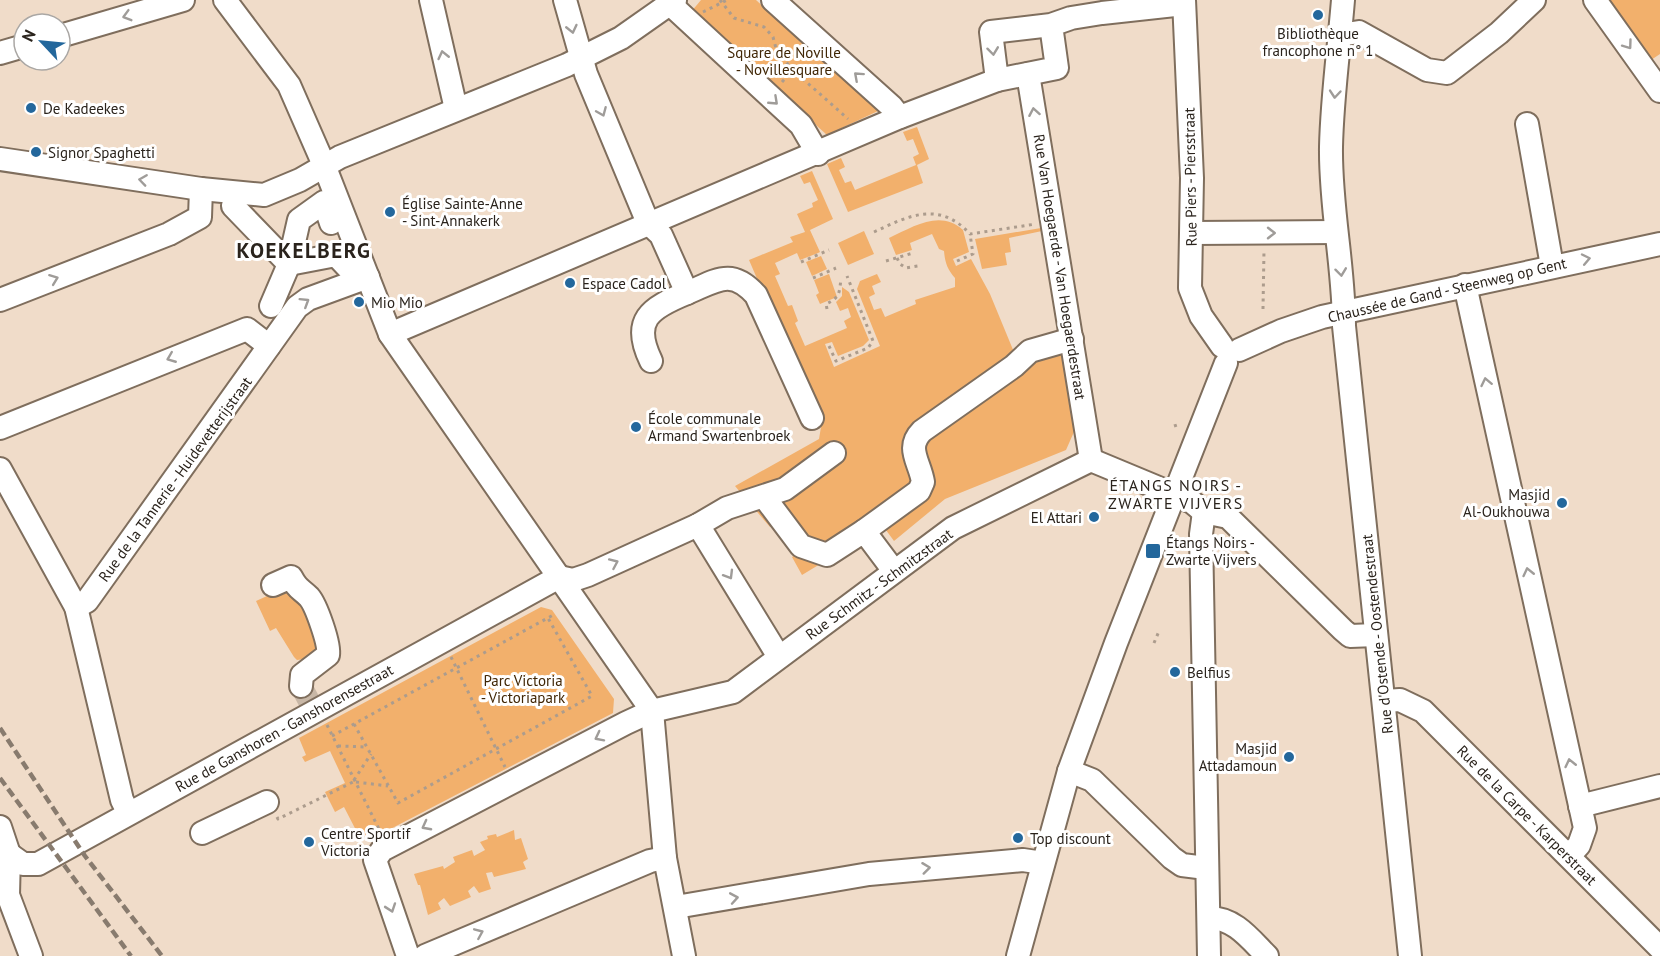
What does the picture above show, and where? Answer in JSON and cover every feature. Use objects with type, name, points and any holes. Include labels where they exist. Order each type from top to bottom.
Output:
[{"type":"street","points":[[72,32],[183,0]]},
{"type":"street","points":[[225,0],[289,85],[323,192],[360,275],[390,334],[652,711],[665,858],[684,956]]},
{"type":"street","points":[[430,0],[456,109]]},
{"type":"street","points":[[566,0],[580,58],[648,223],[661,235],[687,293]]},
{"type":"street","points":[[773,0],[892,107],[900,117]]},
{"type":"street","name":"Rue d'Ostende - Oostendestraat","points":[[1343,0],[1331,147],[1336,232],[1410,956]]},
{"type":"street","points":[[1340,35],[1359,32],[1427,70],[1447,73],[1499,33],[1510,20],[1534,0]]},
{"type":"street","points":[[1595,0],[1660,91]]},
{"type":"street","points":[[289,264],[233,206],[260,210],[323,192],[456,109],[580,58],[621,38],[672,2],[801,125],[818,154]]},
{"type":"street","points":[[997,80],[991,33],[1051,25],[1101,6],[1184,2]]},
{"type":"street","name":"Rue Piers - Piersstraat","points":[[1184,2],[1192,233],[1190,288],[1194,303],[1229,353]]},
{"type":"street","points":[[390,334],[648,223],[818,154],[900,117],[997,80],[1057,68],[1051,25]]},
{"type":"street","name":"Rue Van Hoegaerde - Van Hoegaerdestraat","points":[[1028,74],[1091,460]]},
{"type":"street","points":[[1527,124],[1552,266]]},
{"type":"street","points":[[0,159],[201,189],[264,195],[300,180],[323,192]]},
{"type":"street","points":[[0,300],[169,234],[200,217],[201,189]]},
{"type":"street","points":[[323,192],[321,213],[336,255],[360,275]]},
{"type":"street","points":[[271,306],[289,264],[298,220],[323,192]]},
{"type":"street","points":[[1192,233],[1304,235],[1336,232]]},
{"type":"street","name":"Chaussée de Gand - Steenweg op Gent","points":[[1229,353],[1281,331],[1344,312],[1660,244]]},
{"type":"street","points":[[289,264],[336,255]]},
{"type":"street","name":"Rue de la Tannerie - Huidevetterijstraat","points":[[76,607],[87,601],[297,307],[308,298],[360,275]]},
{"type":"street","points":[[651,361],[642,343],[643,324],[652,309],[728,277],[736,278],[746,283],[756,295],[812,418]]},
{"type":"street","points":[[1465,285],[1585,828],[1579,844],[1569,856]]},
{"type":"street","points":[[0,428],[247,329],[269,346]]},
{"type":"street","points":[[765,498],[801,546],[827,555],[919,491],[923,482],[913,450],[914,439],[922,431],[1014,366],[1030,351],[1072,339]]},
{"type":"street","points":[[1018,956],[1069,771],[1116,643],[1229,353]]},
{"type":"street","points":[[559,577],[573,580],[588,575],[698,525],[727,508],[765,498],[785,489],[834,453]]},
{"type":"street","points":[[1091,460],[1192,502],[1204,512],[1228,517],[1350,636],[1376,635]]},
{"type":"street","name":"Rue Schmitz - Schmitzstraat","points":[[408,956],[375,860],[382,850],[652,711],[733,692],[953,528],[1091,460]]},
{"type":"street","points":[[0,469],[76,607],[122,800],[128,812]]},
{"type":"street","points":[[1204,512],[1201,534],[1209,956]]},
{"type":"street","points":[[698,525],[779,657]]},
{"type":"street","points":[[864,531],[894,571]]},
{"type":"street","points":[[273,585],[291,576],[299,591],[310,598],[328,643],[328,655],[302,675],[312,705]]},
{"type":"street","name":"Rue de Ganshoren - Ganshorensestraat","points":[[4,854],[23,864],[38,864],[312,705],[559,577]]},
{"type":"street","name":"Rue de la Carpe - Karperstraat","points":[[1385,701],[1400,700],[1423,711],[1660,948]]},
{"type":"street","points":[[1069,771],[1092,780],[1172,858],[1182,865],[1206,868]]},
{"type":"street","points":[[1580,806],[1660,786]]},
{"type":"street","points":[[202,833],[267,802]]},
{"type":"street","points":[[0,827],[8,895],[31,956]]},
{"type":"street","points":[[425,956],[650,861],[665,858]]},
{"type":"street","points":[[676,907],[869,874],[1023,860],[1043,863]]},
{"type":"street","points":[[1209,918],[1222,918],[1232,922],[1267,956]]},
{"type":"path","points":[[695,15],[727,0]]},
{"type":"path","points":[[721,1],[734,18],[764,27],[773,37],[777,52],[793,70],[852,123]]},
{"type":"path","points":[[776,88],[793,70]]},
{"type":"path","points":[[874,232],[907,216],[928,213],[955,222],[970,234],[973,254],[957,261]]},
{"type":"path","points":[[970,234],[1041,223]]},
{"type":"path","points":[[801,262],[830,249]]},
{"type":"path","points":[[1263,309],[1264,249]]},
{"type":"path","points":[[886,261],[913,252]]},
{"type":"path","points":[[897,258],[906,268],[918,266]]},
{"type":"path","points":[[813,278],[837,268]]},
{"type":"path","points":[[829,346],[836,361],[868,348],[873,341],[847,276]]},
{"type":"path","points":[[827,309],[826,304],[838,298],[840,294],[841,279]]},
{"type":"path","points":[[333,736],[555,614]]},
{"type":"path","points":[[354,724],[398,803],[592,696],[548,618]]},
{"type":"path","points":[[1154,643],[1159,631]]},
{"type":"path","points":[[450,656],[506,769]]},
{"type":"path","points":[[312,705],[333,736],[379,828]]},
{"type":"path","points":[[338,746],[367,747]]},
{"type":"path","points":[[267,802],[270,800],[278,819],[355,781],[371,754]]},
{"type":"path","points":[[355,781],[388,786]]},
{"type":"green space","name":"Square de Noville - Novillesquare","points":[[701,0],[756,0],[878,111],[827,135],[691,12]]},
{"type":"green space","points":[[1606,0],[1660,0],[1660,54],[1648,62]]},
{"type":"green space","points":[[917,127],[929,159],[917,165],[923,183],[848,212],[827,164],[841,158],[845,167],[839,170],[845,183],[851,181],[855,190],[916,165],[913,157],[919,154],[913,139],[907,141],[903,132]]},
{"type":"green space","points":[[812,171],[833,219],[810,230],[820,252],[800,260],[797,253],[775,263],[780,274],[775,276],[788,306],[792,305],[798,321],[795,323],[805,346],[847,328],[844,321],[851,317],[848,308],[840,311],[836,302],[842,296],[842,287],[849,292],[869,340],[863,346],[838,356],[832,342],[825,344],[834,367],[880,346],[857,289],[860,281],[877,274],[881,282],[872,286],[875,294],[869,297],[874,310],[881,308],[885,317],[916,304],[915,300],[955,287],[955,278],[947,265],[944,251],[939,249],[932,234],[910,243],[912,250],[896,255],[889,238],[926,222],[945,221],[963,230],[969,252],[953,259],[956,266],[971,259],[990,294],[1016,357],[1061,346],[1077,425],[1066,450],[945,499],[894,541],[883,526],[802,575],[792,557],[806,547],[786,517],[770,527],[735,486],[819,439],[821,427],[749,260],[793,242],[790,237],[805,232],[797,214],[813,207],[812,203],[818,200],[810,182],[804,184],[800,176]]},
{"type":"green space","points":[[1041,228],[1042,231],[1009,238],[1011,252],[1005,253],[1007,265],[982,269],[975,239]]},
{"type":"green space","points":[[864,231],[874,254],[848,265],[838,243]]},
{"type":"green space","points":[[821,256],[827,269],[812,276],[806,262]]},
{"type":"green space","points":[[829,274],[837,297],[820,304],[814,280]]},
{"type":"green space","points":[[287,587],[290,596],[298,599],[323,642],[313,658],[297,660],[294,657],[276,628],[270,631],[256,601]]},
{"type":"green space","name":"Parc Victoria - Victoriapark","points":[[541,607],[552,610],[614,699],[613,713],[377,836],[371,838],[368,833],[360,838],[344,807],[335,812],[325,792],[345,783],[330,751],[305,762],[302,757],[306,755],[299,738]]},
{"type":"green space","points":[[514,830],[515,840],[521,838],[528,859],[523,862],[526,869],[494,877],[492,872],[486,873],[491,889],[479,893],[474,886],[468,891],[471,897],[450,906],[444,898],[438,903],[441,909],[428,915],[420,885],[414,874],[443,866],[444,869],[455,862],[453,857],[472,850],[474,856],[485,850],[480,842],[488,839],[487,836],[496,834],[497,837]]},
{"type":"tunnel","points":[[301,686],[309,701]]},
{"type":"railway","points":[[0,728],[85,856],[162,956]]},
{"type":"railway","points":[[0,778],[131,956]]},
{"type":"place","name":"Bibliothèque francophone n° 1","points":[[1318,15]]},
{"type":"place","name":"De Kadeekes","points":[[31,108]]},
{"type":"place","name":"Signor Spaghetti","points":[[36,152]]},
{"type":"place","name":"Église Sainte-Anne - Sint-Annakerk","points":[[390,212]]},
{"type":"place","name":"Espace Cadol","points":[[570,283]]},
{"type":"place","name":"Mio Mio","points":[[359,302]]},
{"type":"place","name":"École communale Armand Swartenbroek","points":[[636,427]]},
{"type":"place","name":"Masjid Al-Oukhouwa","points":[[1562,503]]},
{"type":"place","name":"El Attari","points":[[1094,517]]},
{"type":"place","name":"Étangs Noirs - Zwarte Vijvers","points":[[1153,551]]},
{"type":"place","name":"Belfius","points":[[1175,672]]},
{"type":"place","name":"Masjid Attadamoun","points":[[1289,757]]},
{"type":"place","name":"Top discount","points":[[1018,838]]},
{"type":"place","name":"Centre Sportif Victoria","points":[[309,842]]},
{"type":"district","name":"KOEKELBERG","points":[[304,250]]},
{"type":"district","name":"ÉTANGS NOIRS - ZWARTE VIJVERS","points":[[1176,494]]}]
